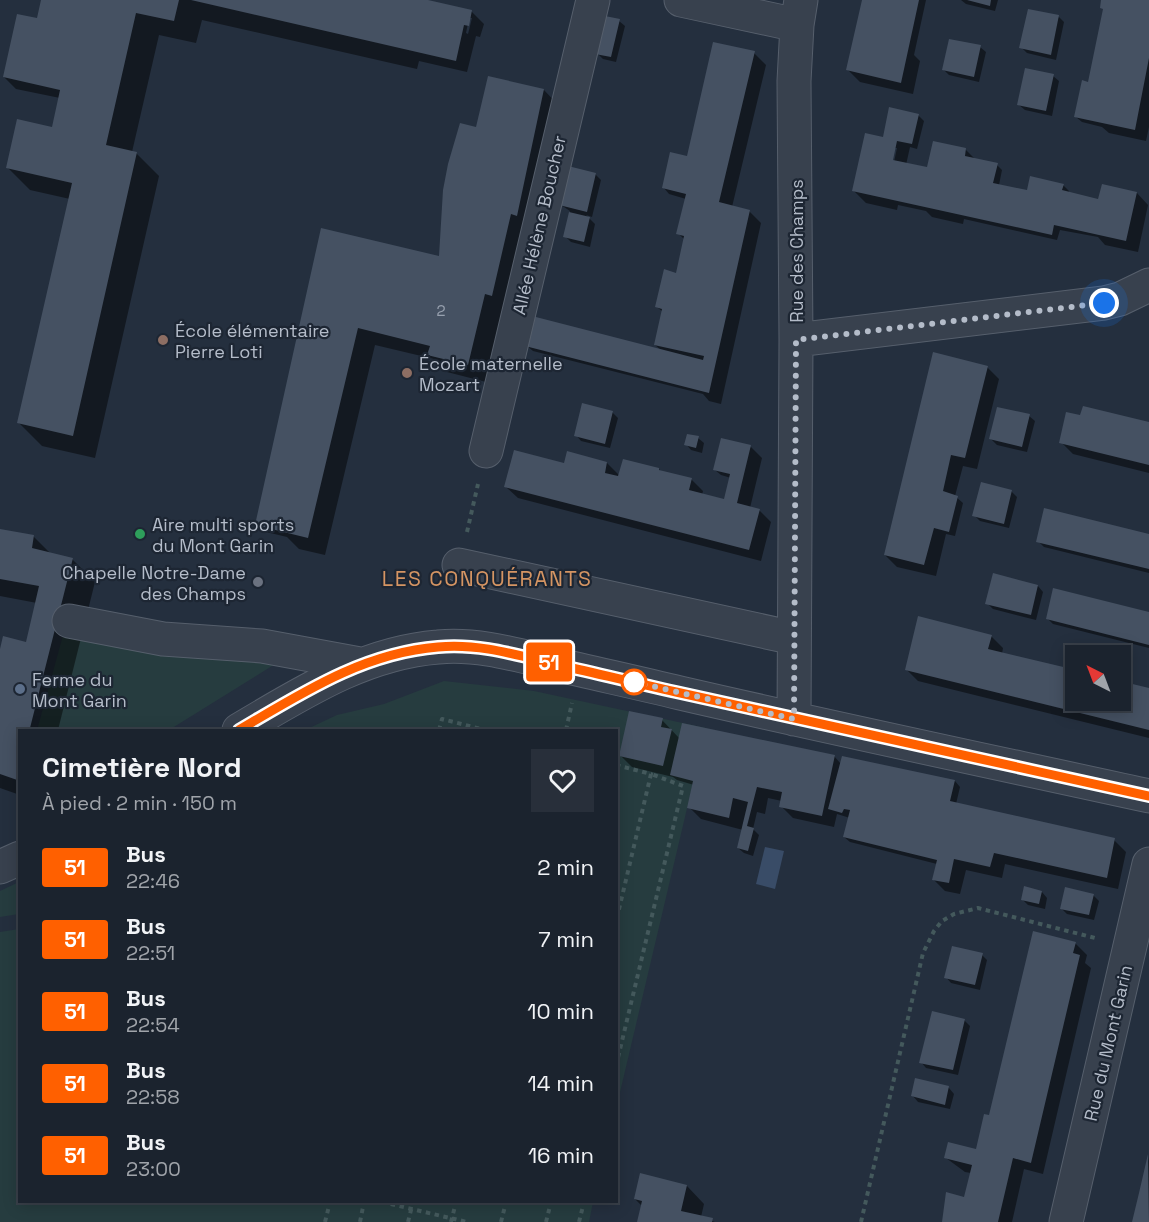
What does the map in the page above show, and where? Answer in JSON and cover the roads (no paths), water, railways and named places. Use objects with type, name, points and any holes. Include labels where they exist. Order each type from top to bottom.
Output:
[{"type":"street","name":"Allée Hélène Boucher","points":[[486,450],[592,0]]},
{"type":"street","points":[[681,0],[799,12]]},
{"type":"street","name":"Rue des Champs","points":[[794,719],[796,340],[794,81],[799,12]]},
{"type":"street","points":[[796,340],[1104,303],[1120,299],[1149,285]]},
{"type":"street","points":[[459,565],[794,638]]},
{"type":"street","points":[[69,621],[163,639],[262,646],[360,664]]},
{"type":"street","points":[[241,729],[306,691],[360,664],[397,653],[440,646],[474,648],[515,654],[794,719],[1149,796]]},
{"type":"street","points":[[0,867],[18,859]]},
{"type":"street","name":"Rue du Mont Garin","points":[[1066,1222],[1149,864]]},
{"type":"water","points":[[765,847],[784,851],[775,889],[756,884]]},
{"type":"place","name":"École élémentaire Pierre Loti","points":[[163,340]]},
{"type":"place","name":"École maternelle Mozart","points":[[407,373]]},
{"type":"place","name":"Aire multi sports du Mont Garin","points":[[140,534]]},
{"type":"place","name":"Chapelle Notre-Dame des Champs","points":[[258,582]]},
{"type":"place","name":"Ferme du Mont Garin","points":[[20,689]]},
{"type":"district","name":"LES CONQUÉRANTS","points":[[487,578]]}]
